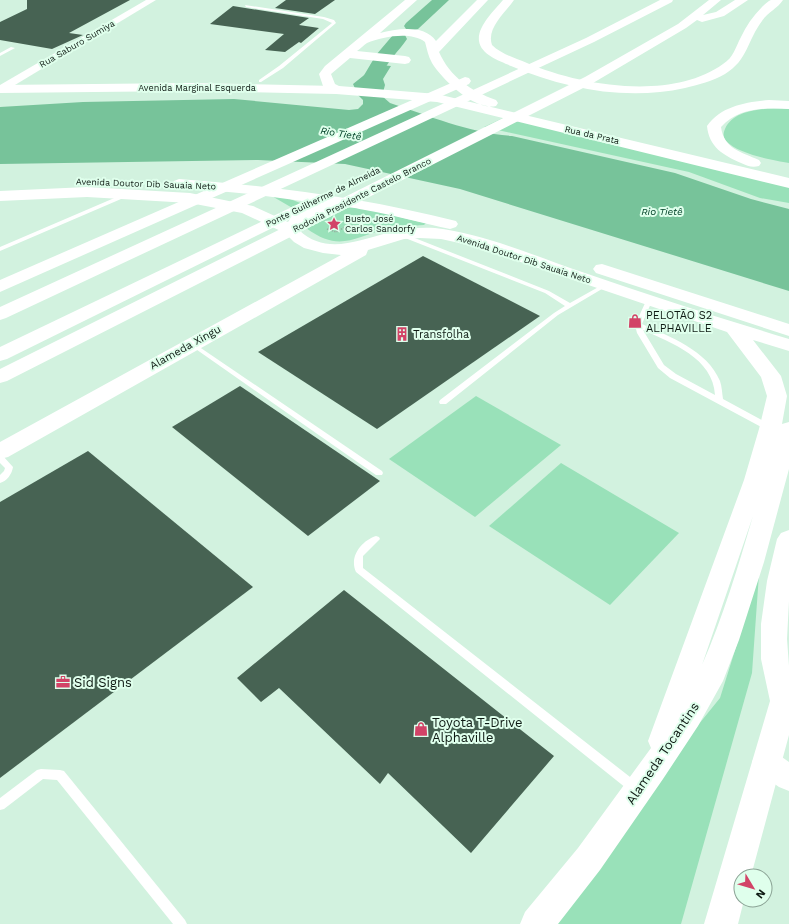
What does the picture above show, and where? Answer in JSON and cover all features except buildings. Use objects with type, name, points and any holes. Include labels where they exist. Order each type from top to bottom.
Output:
[{"type":"main road","points":[[339,91],[328,86],[325,74],[412,0]]},
{"type":"main road","points":[[433,52],[456,26],[483,0]]},
{"type":"main road","points":[[509,0],[486,32],[485,42],[491,50],[520,66],[558,79],[585,86],[628,90],[670,87],[718,73],[730,66],[738,58],[747,35],[761,13],[778,0]]},
{"type":"main road","points":[[0,314],[590,40],[668,0]]},
{"type":"main road","name":"Rodovia Presidente Castelo Branco","points":[[0,377],[582,84],[682,26],[716,0]]},
{"type":"main road","points":[[682,26],[720,14],[743,0]]},
{"type":"main road","points":[[385,22],[392,28],[425,32],[449,30],[456,26]]},
{"type":"main road","name":"Ponte Guilherme de Almeida","points":[[0,355],[573,76],[663,24]]},
{"type":"main road","name":"Rua da Prata","points":[[359,44],[385,34],[398,32],[426,37],[431,43],[437,62],[445,72],[467,90],[485,101],[510,110],[754,163],[789,173]]},
{"type":"main road","points":[[492,69],[528,53]]},
{"type":"main road","points":[[348,54],[405,60]]},
{"type":"main road","name":"Avenida Marginal Esquerda","points":[[4,85],[261,81],[292,82],[325,74]]},
{"type":"main road","points":[[0,287],[477,75]]},
{"type":"main road","name":"Avenida Marginal Esquerda","points":[[4,85],[189,87],[394,94]]},
{"type":"main road","name":"Rua da Prata","points":[[394,94],[437,98],[789,183]]},
{"type":"main road","points":[[754,163],[718,146],[714,135],[714,126],[724,116],[742,108],[773,104],[789,105]]},
{"type":"main road","name":"Avenida Doutor Dib Sauaia Neto","points":[[0,184],[78,182],[167,183],[250,189],[374,207],[486,234],[789,330]]},
{"type":"main road","name":"Avenida Doutor Dib Sauaia Neto","points":[[0,196],[88,192],[190,198],[232,205],[246,209],[291,230],[296,236],[305,242],[328,249],[342,250],[371,245],[402,235],[429,232],[463,238],[734,329],[789,345]]},
{"type":"main road","points":[[291,230],[297,220],[304,215],[320,207],[339,201]]},
{"type":"main road","name":"Alameda Xingu","points":[[0,452],[371,245]]},
{"type":"main road","points":[[645,779],[755,480],[780,429],[783,397],[771,376],[734,329]]},
{"type":"main road","name":"Alameda Tocantins","points":[[538,924],[589,859],[688,717],[709,681],[726,640],[752,562],[780,429]]},
{"type":"main road","points":[[721,924],[777,770],[785,712],[774,654],[774,625],[782,568],[789,539]]},
{"type":"street","name":"Rua Saburo Sumiya","points":[[4,85],[152,0]]},
{"type":"lane","points":[[246,6],[324,18],[333,21],[334,23],[281,67],[261,81]]},
{"type":"lane","points":[[0,55],[12,48]]},
{"type":"lane","points":[[0,249],[129,194]]},
{"type":"lane","points":[[402,235],[547,292],[570,306]]},
{"type":"lane","points":[[443,402],[556,314],[604,286]]},
{"type":"lane","points":[[649,301],[638,324],[640,333],[661,366],[674,376],[719,401],[780,429]]},
{"type":"lane","points":[[638,324],[693,353],[706,365],[716,380],[719,401]]},
{"type":"lane","points":[[192,344],[380,473]]},
{"type":"lane","points":[[0,458],[9,467],[8,472],[0,480]]},
{"type":"lane","points":[[376,539],[359,554],[357,562],[359,570],[645,779]]},
{"type":"lane","points":[[0,805],[41,774],[60,775],[181,924]]},
{"type":"shaded area","points":[[782,108],[789,109],[789,163],[747,153],[731,146],[725,140],[725,129],[729,122],[735,117],[750,111]]},
{"type":"shaded area","points":[[505,117],[789,183],[789,203],[760,198],[689,172],[484,127]]},
{"type":"shaded area","points":[[270,195],[283,197],[323,210],[357,208],[426,223],[424,225],[387,229],[346,241],[328,240],[318,236],[306,228],[308,217]]},
{"type":"shaded area","points":[[476,396],[561,445],[475,517],[389,459]]},
{"type":"shaded area","points":[[561,463],[679,533],[610,605],[489,526]]},
{"type":"shaded area","points":[[759,574],[752,673],[681,924],[557,924],[682,745],[720,698]]},
{"type":"water","name":"Rio Tietê","points":[[371,64],[391,66],[383,79],[385,85],[382,96],[390,103],[465,128],[512,136],[675,173],[751,199],[789,209],[789,291],[460,189],[345,164],[258,160],[0,164],[0,107],[83,102],[234,99],[349,110],[358,109],[365,102],[358,95],[353,84],[368,72]]},
{"type":"waterway","points":[[412,26],[441,0]]},
{"type":"waterway","points":[[373,106],[372,77],[382,59],[399,39]]},
{"type":"place","name":"Busto José Carlos Sandorfy","points":[[334,224]]},
{"type":"place","name":"PELOTÃO S2 ALPHAVILLE","points":[[635,321]]},
{"type":"place","name":"Transfolha","points":[[402,334]]},
{"type":"place","name":"Sid Signs","points":[[63,682]]},
{"type":"place","name":"Toyota T-Drive Alphaville","points":[[421,729]]}]
